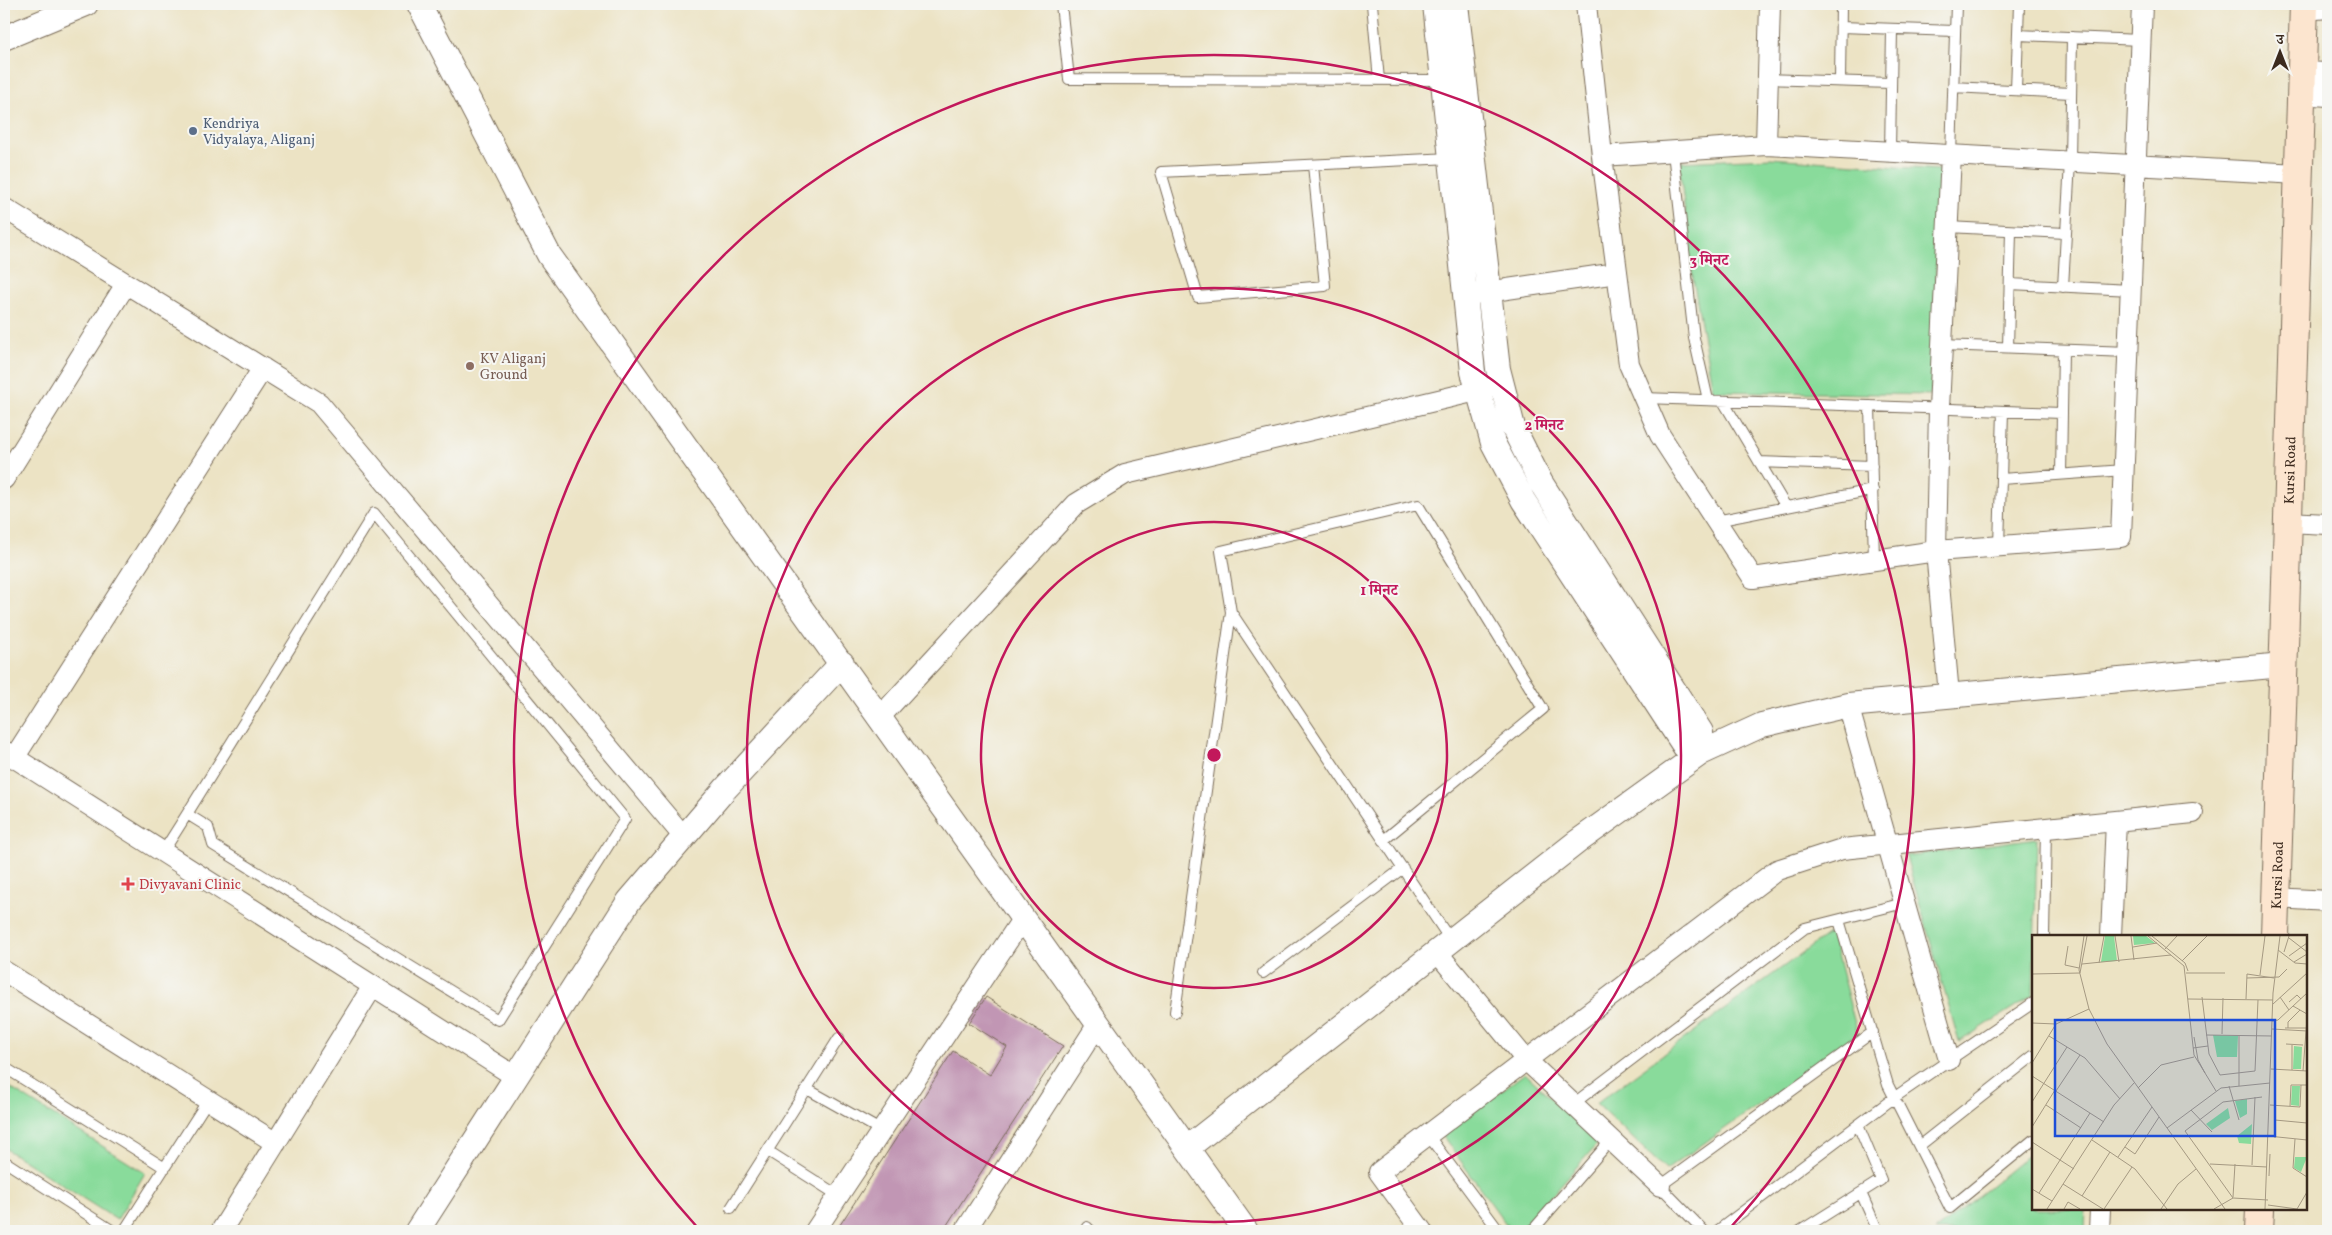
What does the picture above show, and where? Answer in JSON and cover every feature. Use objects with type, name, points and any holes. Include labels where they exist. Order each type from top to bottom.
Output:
[{"type":"main road","name":"Kursi Road","points":[[2275,935],[2301,83],[2312,7]]},
{"type":"main road","points":[[2260,1210],[2260,1231]]},
{"type":"street","points":[[4,39],[86,4]]},
{"type":"street","points":[[419,4],[550,255],[1246,1231]]},
{"type":"street","points":[[1435,4],[1473,372],[1493,443],[1523,500],[1685,747],[1701,753]]},
{"type":"street","points":[[1456,4],[1498,369],[1513,426],[1541,483],[1701,732],[1701,753]]},
{"type":"street","points":[[1586,4],[1602,156],[1629,364],[1660,435],[1753,578],[1936,551],[2121,537],[2142,4]]},
{"type":"street","points":[[1766,145],[1770,4]]},
{"type":"street","points":[[2301,83],[2328,75]]},
{"type":"street","points":[[2301,83],[2328,94]]},
{"type":"street","points":[[1602,156],[1766,145],[2298,174]]},
{"type":"street","points":[[1949,695],[1936,551],[1938,409],[1951,155]]},
{"type":"street","points":[[4,208],[319,403],[684,837]]},
{"type":"street","points":[[1465,295],[1617,273]]},
{"type":"street","points":[[4,479],[126,284]]},
{"type":"street","points":[[263,368],[9,755],[516,1077]]},
{"type":"street","points":[[880,717],[1076,504],[1125,474],[1502,385]]},
{"type":"street","points":[[2287,522],[2328,524]]},
{"type":"street","points":[[417,1231],[629,901],[726,788],[842,663]]},
{"type":"street","points":[[1187,1148],[1577,842],[1701,753],[1762,725],[1848,705],[2283,665]]},
{"type":"street","points":[[1848,705],[1949,1060]]},
{"type":"street","points":[[1422,1231],[1379,1172],[1777,870],[1842,850],[2193,813]]},
{"type":"street","points":[[2111,935],[2116,821]]},
{"type":"street","points":[[2276,898],[2328,900]]},
{"type":"street","points":[[815,1231],[1022,918]]},
{"type":"street","points":[[1444,946],[1526,1060],[1660,1186]]},
{"type":"street","points":[[4,971],[276,1143]]},
{"type":"street","points":[[221,1231],[373,986]]},
{"type":"street","points":[[965,1231],[1098,1024]]},
{"type":"street","points":[[2099,1231],[2100,1210]]},
{"type":"lane","points":[[1061,4],[1069,79],[1443,80]]},
{"type":"lane","points":[[1372,4],[1379,80]]},
{"type":"lane","points":[[1840,81],[1841,4]]},
{"type":"lane","points":[[1951,155],[1956,4]]},
{"type":"lane","points":[[2016,90],[2019,4]]},
{"type":"lane","points":[[1841,27],[1955,31]]},
{"type":"lane","points":[[1890,152],[1892,29]]},
{"type":"lane","points":[[2018,35],[2141,40]]},
{"type":"lane","points":[[2062,287],[2070,162],[2072,38]]},
{"type":"lane","points":[[1768,79],[1891,83]]},
{"type":"lane","points":[[1953,87],[2071,93]]},
{"type":"lane","points":[[1673,152],[1694,338],[1708,400]]},
{"type":"lane","points":[[1313,165],[1325,286],[1198,297],[1161,172],[1451,158]]},
{"type":"lane","points":[[1948,228],[2066,233]]},
{"type":"lane","points":[[2008,347],[2011,231]]},
{"type":"lane","points":[[2010,284],[2131,290]]},
{"type":"lane","points":[[1942,345],[2129,352]]},
{"type":"lane","points":[[2060,475],[2063,350]]},
{"type":"lane","points":[[1644,398],[2062,413]]},
{"type":"lane","points":[[1723,401],[1786,507]]},
{"type":"lane","points":[[1870,406],[1874,560]]},
{"type":"lane","points":[[1999,546],[2003,411]]},
{"type":"lane","points":[[1759,462],[1872,466]]},
{"type":"lane","points":[[2001,479],[2124,470]]},
{"type":"lane","points":[[1716,520],[1872,490]]},
{"type":"lane","points":[[1175,1012],[1230,612],[1221,551],[1418,505],[1543,709],[1385,840]]},
{"type":"lane","points":[[163,852],[374,514],[625,819],[498,1020],[213,845],[208,827],[187,814]]},
{"type":"lane","points":[[1230,612],[1404,868],[1444,946]]},
{"type":"lane","points":[[2044,935],[2046,828]]},
{"type":"lane","points":[[1263,973],[1404,868]]},
{"type":"lane","points":[[1573,1104],[1805,928],[1904,903]]},
{"type":"lane","points":[[1840,920],[1888,1085],[1950,1208],[2032,1141]]},
{"type":"lane","points":[[1717,1231],[1894,1097],[2032,1004]]},
{"type":"lane","points":[[1704,1231],[1660,1186],[1873,1032]]},
{"type":"lane","points":[[731,1208],[839,1038]]},
{"type":"lane","points":[[1919,1146],[2032,1057]]},
{"type":"lane","points":[[4,1067],[165,1168]]},
{"type":"lane","points":[[807,1089],[882,1131]]},
{"type":"lane","points":[[124,1231],[208,1100]]},
{"type":"lane","points":[[1800,1231],[1881,1180],[1858,1125]]},
{"type":"lane","points":[[1428,1135],[1499,1231]]},
{"type":"lane","points":[[1532,1231],[1611,1140]]},
{"type":"lane","points":[[768,1151],[838,1196]]},
{"type":"lane","points":[[4,1161],[114,1231]]},
{"type":"lane","points":[[1862,1193],[1878,1231]]},
{"type":"lane","points":[[1085,1231],[1087,1227],[1090,1231]]},
{"type":"green space","points":[[1771,158],[1940,170],[1931,395],[1713,391],[1692,273],[1679,162]]},
{"type":"green space","points":[[2037,838],[2035,935],[2032,935],[2032,996],[1959,1042],[1906,856]]},
{"type":"green space","points":[[1831,932],[1858,1035],[1666,1170],[1596,1103]]},
{"type":"green space","points":[[1525,1073],[1598,1143],[1520,1231],[1511,1231],[1442,1135]]},
{"type":"green space","points":[[4,1084],[145,1173],[117,1220],[4,1148]]},
{"type":"green space","points":[[2032,1152],[2032,1210],[2086,1210],[2085,1231],[1935,1231]]},
{"type":"building","points":[[986,997],[1063,1046],[943,1231],[836,1231],[953,1051],[990,1075],[1007,1047],[969,1023]]},
{"type":"place","name":"Kendriya Vidyalaya, Aliganj","points":[[193,131]]},
{"type":"place","name":"KV Aliganj Ground","points":[[470,366]]},
{"type":"place","name":"Divyavani Clinic","points":[[128,884]]}]
